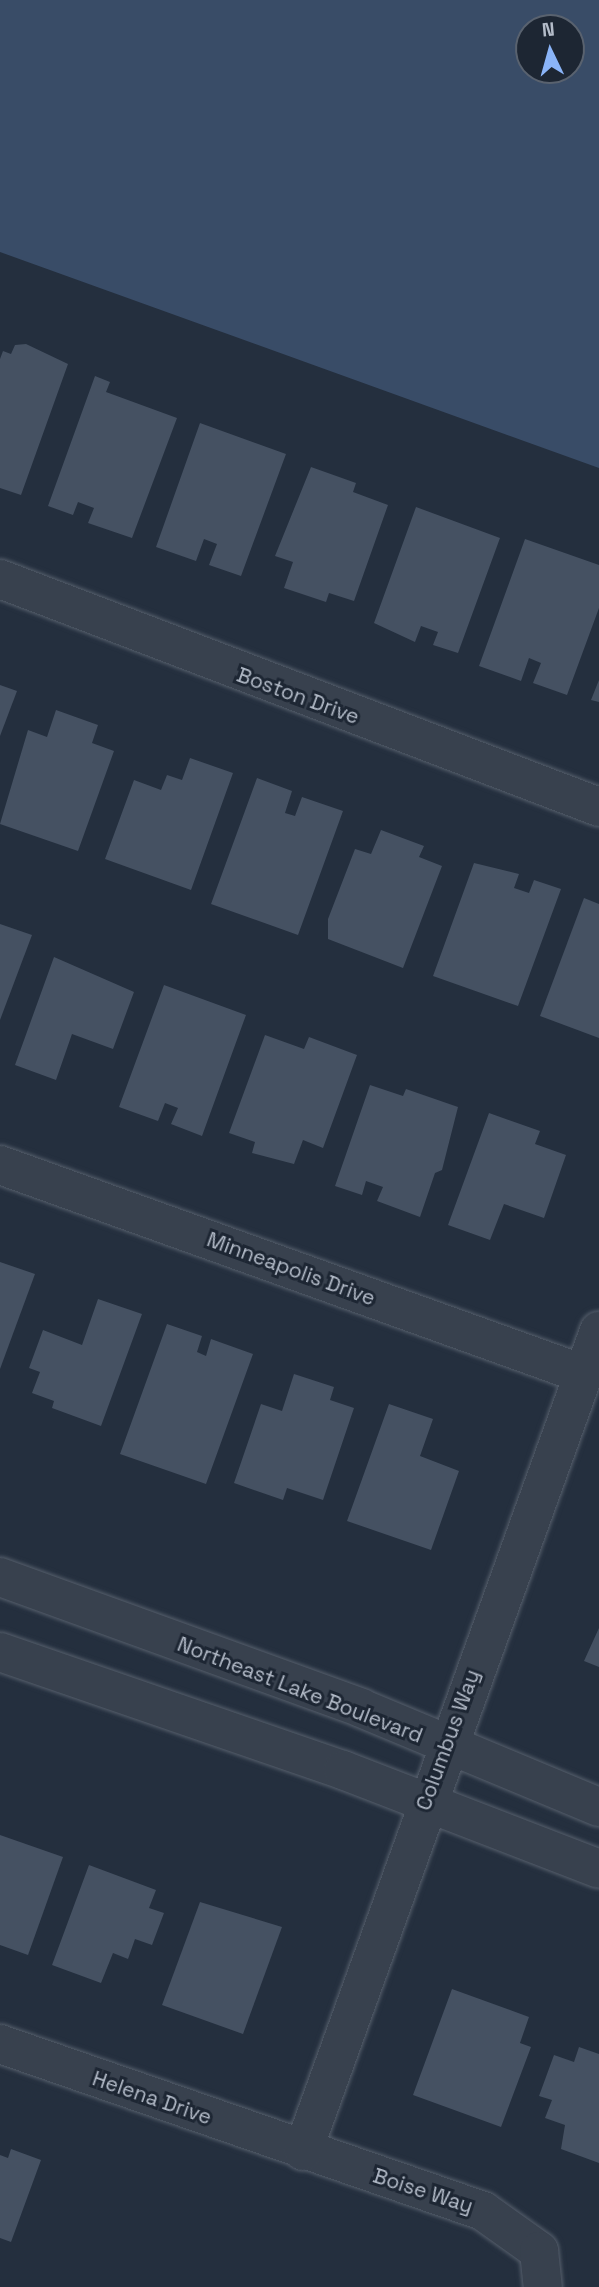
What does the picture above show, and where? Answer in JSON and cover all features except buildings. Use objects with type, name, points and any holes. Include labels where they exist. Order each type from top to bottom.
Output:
[{"type":"street","name":"Boston Drive","points":[[0,579],[599,807]]},
{"type":"street","name":"Minneapolis Drive","points":[[0,1165],[583,1374]]},
{"type":"street","name":"Columbus Way","points":[[303,2151],[445,1746],[599,1331]]},
{"type":"street","name":"Northeast Lake Boulevard","points":[[0,1577],[361,1708],[445,1746],[599,1807]]},
{"type":"street","points":[[0,1652],[426,1800],[599,1870]]},
{"type":"street","name":"Helena Drive","points":[[0,2044],[303,2151]]},
{"type":"street","name":"Boise Way","points":[[303,2151],[483,2210],[539,2251],[544,2287]]},
{"type":"water","points":[[0,0],[599,0],[599,468],[0,252]]}]
